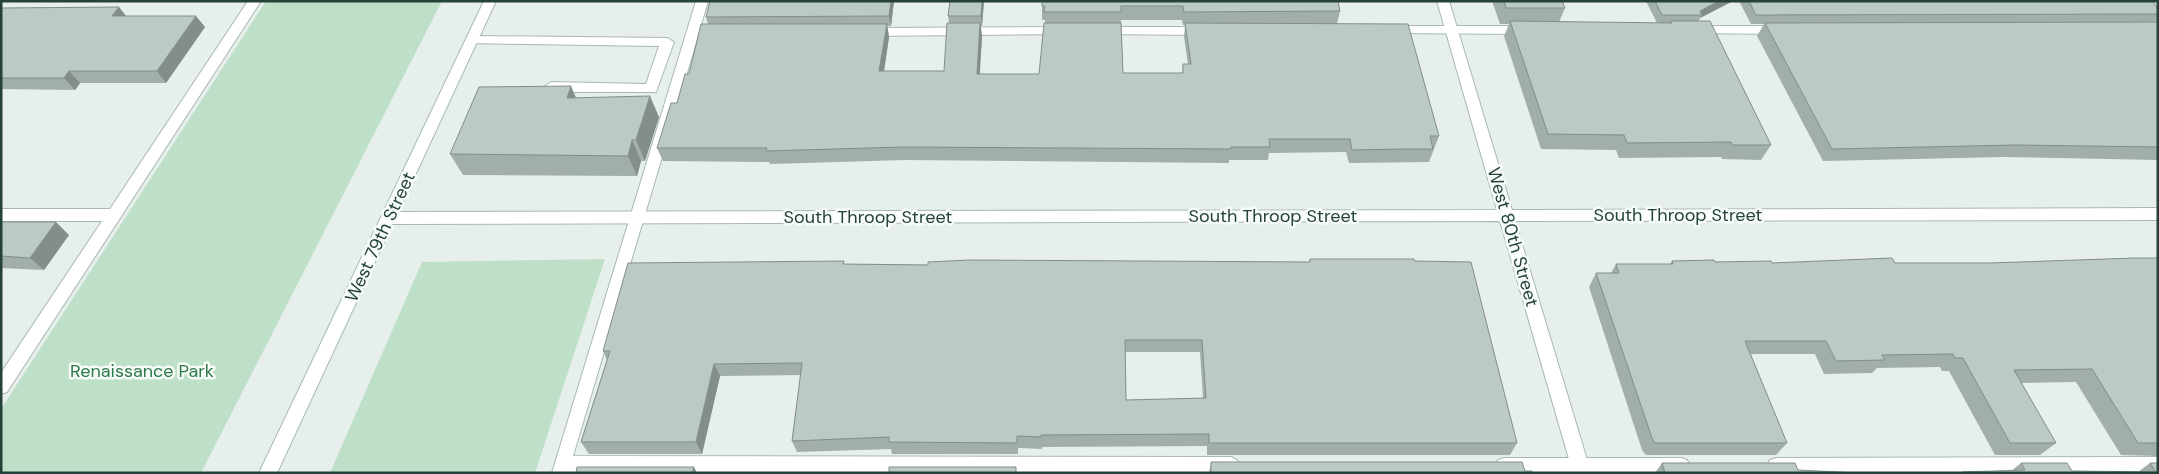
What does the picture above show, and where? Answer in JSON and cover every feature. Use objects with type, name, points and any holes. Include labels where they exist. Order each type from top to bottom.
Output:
[{"type":"street","points":[[1,387],[255,1]]},
{"type":"street","name":"West 79th Street","points":[[268,473],[490,1]]},
{"type":"street","points":[[702,1],[561,468],[1247,465]]},
{"type":"street","name":"West 80th Street","points":[[1443,1],[1581,469]]},
{"type":"street","points":[[1376,30],[1542,30]]},
{"type":"street","points":[[1681,30],[1790,30]]},
{"type":"street","points":[[851,32],[1218,31]]},
{"type":"street","points":[[692,32],[732,32]]},
{"type":"street","points":[[472,40],[667,42],[651,89],[538,87]]},
{"type":"street","name":"South Throop Street","points":[[388,218],[2158,214]]},
{"type":"street","points":[[1,215],[115,215]]},
{"type":"street","points":[[1755,466],[2158,465]]},
{"type":"street","points":[[1485,466],[1581,469],[1696,466]]},
{"type":"green space","name":"Renaissance Park","points":[[266,1],[442,1],[201,473],[1,473],[1,409]]},
{"type":"green space","points":[[605,259],[535,473],[330,473],[422,262]]},
{"type":"building","points":[[710,1],[891,1],[889,16],[706,17]]},
{"type":"building","points":[[950,1],[982,1],[981,16],[948,16]]},
{"type":"building","points":[[1042,1],[1338,1],[1340,11],[1184,12],[1183,6],[1121,6],[1121,12],[1044,12],[1045,6],[1042,6]]},
{"type":"building","points":[[1504,1],[1562,1],[1565,8],[1506,8]]},
{"type":"building","points":[[1655,1],[1719,1],[1700,11],[1702,15],[1662,15]]},
{"type":"building","points":[[1749,1],[2152,1],[2158,8],[2158,14],[1756,15]]},
{"type":"building","points":[[119,7],[112,16],[196,16],[157,71],[69,71],[64,78],[1,78],[1,8]]},
{"type":"building","points":[[1510,21],[1672,23],[1671,21],[1710,21],[1771,145],[1732,145],[1731,142],[1627,143],[1624,135],[1548,134]]},
{"type":"building","points":[[2158,22],[2158,147],[2015,145],[1832,149],[1765,23]]},
{"type":"building","points":[[947,23],[980,23],[977,74],[1039,74],[1044,23],[1121,23],[1123,73],[1183,73],[1183,64],[1191,64],[1185,23],[1408,24],[1439,136],[1430,136],[1433,149],[1352,150],[1350,139],[1269,139],[1270,147],[1231,147],[1231,149],[903,147],[766,151],[767,148],[657,148],[671,103],[677,103],[685,74],[689,74],[701,24],[887,24],[879,71],[944,71]]},
{"type":"building","points":[[571,86],[567,98],[650,96],[636,140],[632,140],[628,156],[450,154],[479,87]]},
{"type":"building","points":[[1,222],[56,222],[30,258],[1,256]]},
{"type":"building","points":[[1892,258],[1895,263],[1990,263],[2158,258],[2158,443],[2138,443],[2092,369],[2014,370],[2056,443],[2010,443],[1963,358],[1955,358],[1953,354],[1882,355],[1885,360],[1836,361],[1826,341],[1745,341],[1787,443],[1655,443],[1596,273],[1619,273],[1616,264],[1673,264],[1672,261],[1771,261],[1772,263]]},
{"type":"building","points":[[1310,259],[1414,259],[1415,261],[1471,262],[1517,443],[1209,443],[1209,434],[1017,436],[1017,443],[889,442],[889,437],[792,441],[802,363],[714,364],[696,442],[581,442],[610,351],[603,351],[628,263],[844,261],[843,264],[928,265],[928,262],[969,260],[1310,262]],"holes":[[[1125,340],[1202,340],[1206,398],[1126,400]]]},
{"type":"building","points":[[1211,462],[1522,462],[1525,471],[1532,471],[1532,473],[1211,473]]},
{"type":"building","points":[[1662,463],[1795,463],[1798,470],[1859,473],[1665,473]]},
{"type":"building","points":[[2021,463],[2067,463],[2072,471],[2156,472],[2150,463],[2158,463],[2158,473],[1962,472],[2025,470]]},
{"type":"building","points":[[577,467],[694,467],[692,473],[576,473]]},
{"type":"building","points":[[889,467],[1016,467],[1016,473],[889,473]]}]
